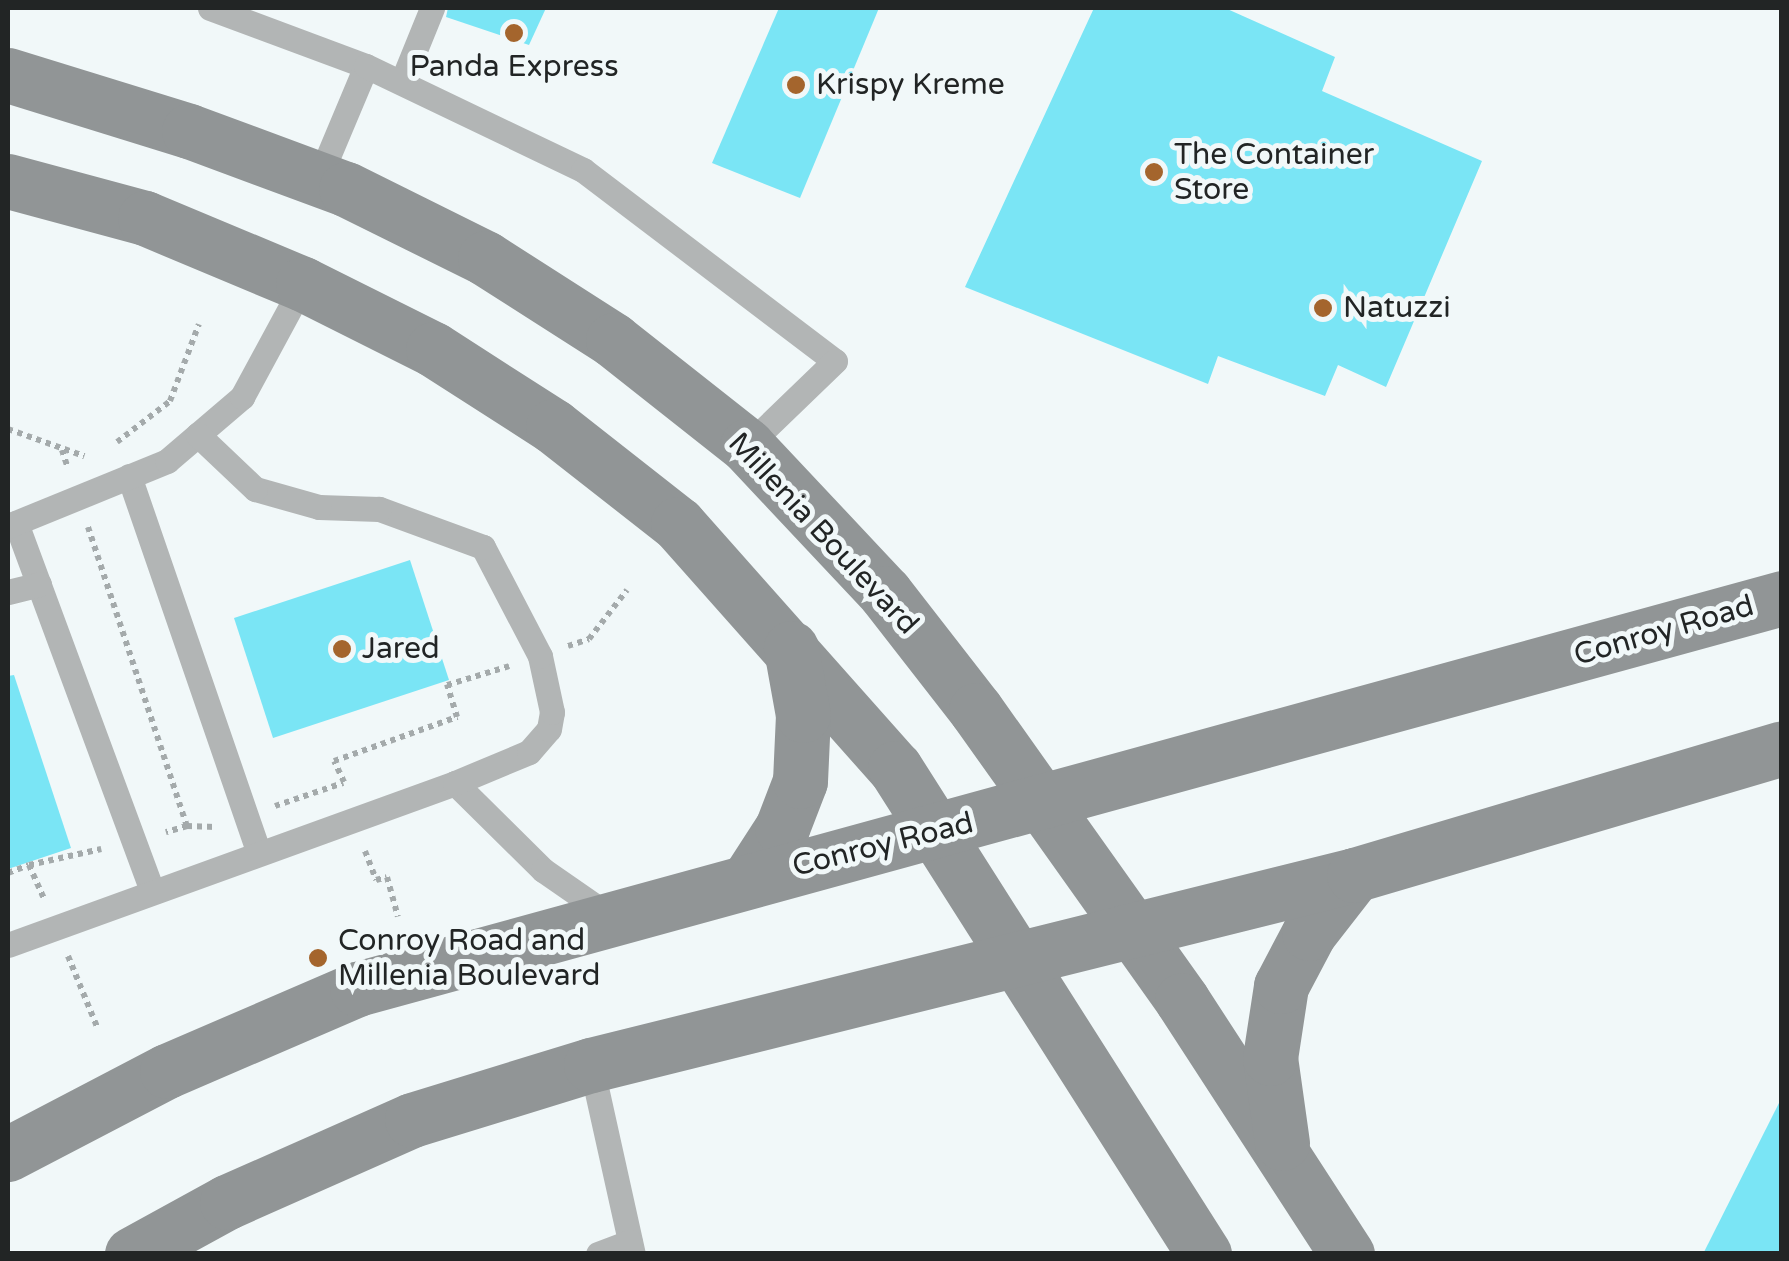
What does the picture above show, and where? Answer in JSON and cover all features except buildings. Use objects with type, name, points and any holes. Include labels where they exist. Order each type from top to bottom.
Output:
[{"type":"main road","name":"Millenia Boulevard","points":[[8,75],[320,178],[484,258],[613,340],[747,446],[886,592],[1133,931],[1346,1254]]},
{"type":"main road","points":[[8,181],[145,218],[303,284],[433,349],[553,426],[678,524],[895,768],[1204,1254]]},
{"type":"main road","name":"Conroy Road","points":[[8,1154],[166,1071],[357,989],[608,915],[1042,804],[1782,598]]},
{"type":"main road","points":[[749,879],[782,828],[800,781],[803,716],[791,648]]},
{"type":"main road","points":[[132,1254],[227,1202],[412,1120],[591,1065],[1354,875],[1779,761]]},
{"type":"main road","points":[[1284,1157],[1270,1058],[1281,986],[1309,933],[1354,875]]},
{"type":"lane","points":[[210,8],[366,66],[583,170],[835,361],[747,446]]},
{"type":"lane","points":[[402,82],[432,8]]},
{"type":"lane","points":[[320,178],[366,66]]},
{"type":"lane","points":[[152,888],[39,584],[12,525],[166,461],[198,435],[242,397],[303,284]]},
{"type":"lane","points":[[8,945],[152,888],[455,783],[542,743],[552,712],[540,656],[483,547],[379,509],[320,507],[255,489],[198,435]]},
{"type":"lane","points":[[129,476],[258,850]]},
{"type":"lane","points":[[8,592],[39,584]]},
{"type":"lane","points":[[455,783],[518,848],[608,915]]},
{"type":"lane","points":[[591,1065],[632,1248],[598,1254]]},
{"type":"path","points":[[8,428],[87,458],[113,445],[170,402],[199,324]]},
{"type":"path","points":[[344,782],[334,761],[457,717],[447,685],[589,639],[626,590]]},
{"type":"place","name":"Panda Express","points":[[514,33]]},
{"type":"place","name":"Krispy Kreme","points":[[796,85]]},
{"type":"place","name":"The Container Store","points":[[1154,172]]},
{"type":"place","name":"Natuzzi","points":[[1323,308]]},
{"type":"place","name":"Jared","points":[[342,649]]},
{"type":"place","name":"Conroy Road and Millenia Boulevard","points":[[318,958]]}]
